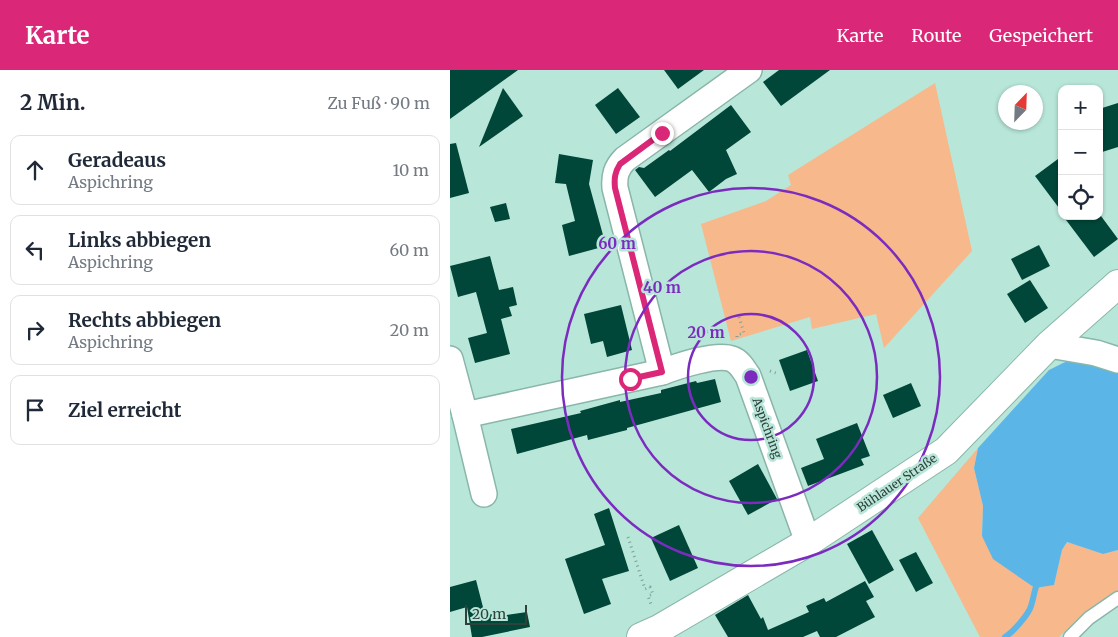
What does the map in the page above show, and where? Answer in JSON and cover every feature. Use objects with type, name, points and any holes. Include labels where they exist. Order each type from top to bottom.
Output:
[{"type":"street","points":[[662,372],[615,188],[614,179],[616,171],[625,159],[748,70]]},
{"type":"street","name":"Bühlauer Straße","points":[[650,633],[808,542],[946,451],[1049,346],[1118,284]]},
{"type":"street","points":[[1049,346],[1096,353],[1118,360]]},
{"type":"street","name":"Aspichring","points":[[465,415],[662,372],[719,357],[732,359],[741,365],[748,376],[808,542]]},
{"type":"street","points":[[450,360],[484,494]]},
{"type":"lane","points":[[1070,637],[1089,618],[1118,598]]},
{"type":"path","points":[[628,537],[645,589],[650,587],[653,594],[648,596],[650,633]]},
{"type":"shaded area","points":[[935,83],[972,251],[884,348],[876,314],[812,329],[810,317],[731,341],[701,224],[766,201],[791,185],[788,175]]},
{"type":"shaded area","points":[[978,448],[974,468],[983,506],[982,536],[1054,585],[1062,550],[1067,542],[1103,554],[1118,550],[1118,591],[1081,617],[1059,637],[980,637],[918,518]]},
{"type":"water","points":[[1074,359],[1118,368],[1118,550],[1103,554],[1067,542],[1062,550],[1054,585],[1035,588],[993,559],[982,536],[983,506],[974,468],[978,448],[1049,370]]},
{"type":"building","points":[[450,70],[518,70],[450,119]]},
{"type":"building","points":[[664,70],[704,70],[678,89]]},
{"type":"building","points":[[779,70],[830,70],[781,106],[763,82]]},
{"type":"building","points":[[503,88],[523,116],[479,147]]},
{"type":"building","points":[[618,88],[640,117],[616,134],[595,105]]},
{"type":"building","points":[[1118,103],[1118,147],[1103,152],[1103,130],[1103,108]]},
{"type":"building","points":[[731,105],[751,132],[726,150],[737,174],[726,179],[709,192],[692,170],[655,197],[635,170],[639,167],[644,168],[670,151]]},
{"type":"building","points":[[456,143],[469,193],[450,198],[450,144]]},
{"type":"building","points":[[559,154],[593,160],[589,184],[606,246],[569,256],[562,225],[575,221],[566,184],[555,183]]},
{"type":"building","points":[[1058,159],[1058,207],[1035,176]]},
{"type":"building","points":[[506,203],[510,219],[495,222],[490,207]]},
{"type":"building","points":[[1103,219],[1118,239],[1094,257],[1066,220]]},
{"type":"building","points":[[1039,245],[1050,266],[1022,280],[1011,259]]},
{"type":"building","points":[[490,256],[499,290],[513,287],[517,305],[509,307],[512,316],[501,319],[510,354],[475,363],[468,338],[487,333],[476,292],[458,297],[450,266]]},
{"type":"building","points":[[1030,280],[1048,308],[1025,323],[1007,294]]},
{"type":"building","points":[[621,305],[632,350],[607,357],[603,341],[591,344],[584,314]]},
{"type":"building","points":[[807,350],[818,381],[790,391],[779,360]]},
{"type":"building","points":[[715,379],[721,402],[588,440],[587,435],[517,454],[511,429],[581,413],[580,411],[620,400],[620,402],[661,393],[661,390],[696,381],[697,383]]},
{"type":"building","points":[[911,383],[921,406],[893,418],[883,395]]},
{"type":"building","points":[[857,423],[870,456],[861,459],[864,465],[808,486],[801,468],[824,459],[816,439]]},
{"type":"building","points":[[758,464],[777,499],[748,515],[729,481]]},
{"type":"building","points":[[609,508],[629,571],[602,579],[611,604],[584,614],[565,559],[605,545],[594,514]]},
{"type":"building","points":[[679,525],[698,568],[670,581],[651,538]]},
{"type":"building","points":[[872,530],[894,570],[869,584],[847,544]]},
{"type":"building","points":[[916,552],[933,583],[916,592],[899,560]]},
{"type":"building","points":[[476,580],[485,615],[492,614],[493,617],[527,612],[530,627],[482,637],[472,637],[467,607],[450,612],[450,587]]},
{"type":"building","points":[[865,581],[874,597],[866,601],[875,617],[836,637],[820,637],[817,631],[803,637],[728,637],[715,615],[748,595],[761,619],[763,617],[768,630],[809,612],[806,606],[824,598],[826,602]]},
{"type":"waterway","points":[[1005,637],[1027,614],[1038,582]]},
{"type":"route","points":[[630,379],[662,372],[614,179],[616,171],[625,159],[662,133]]}]
